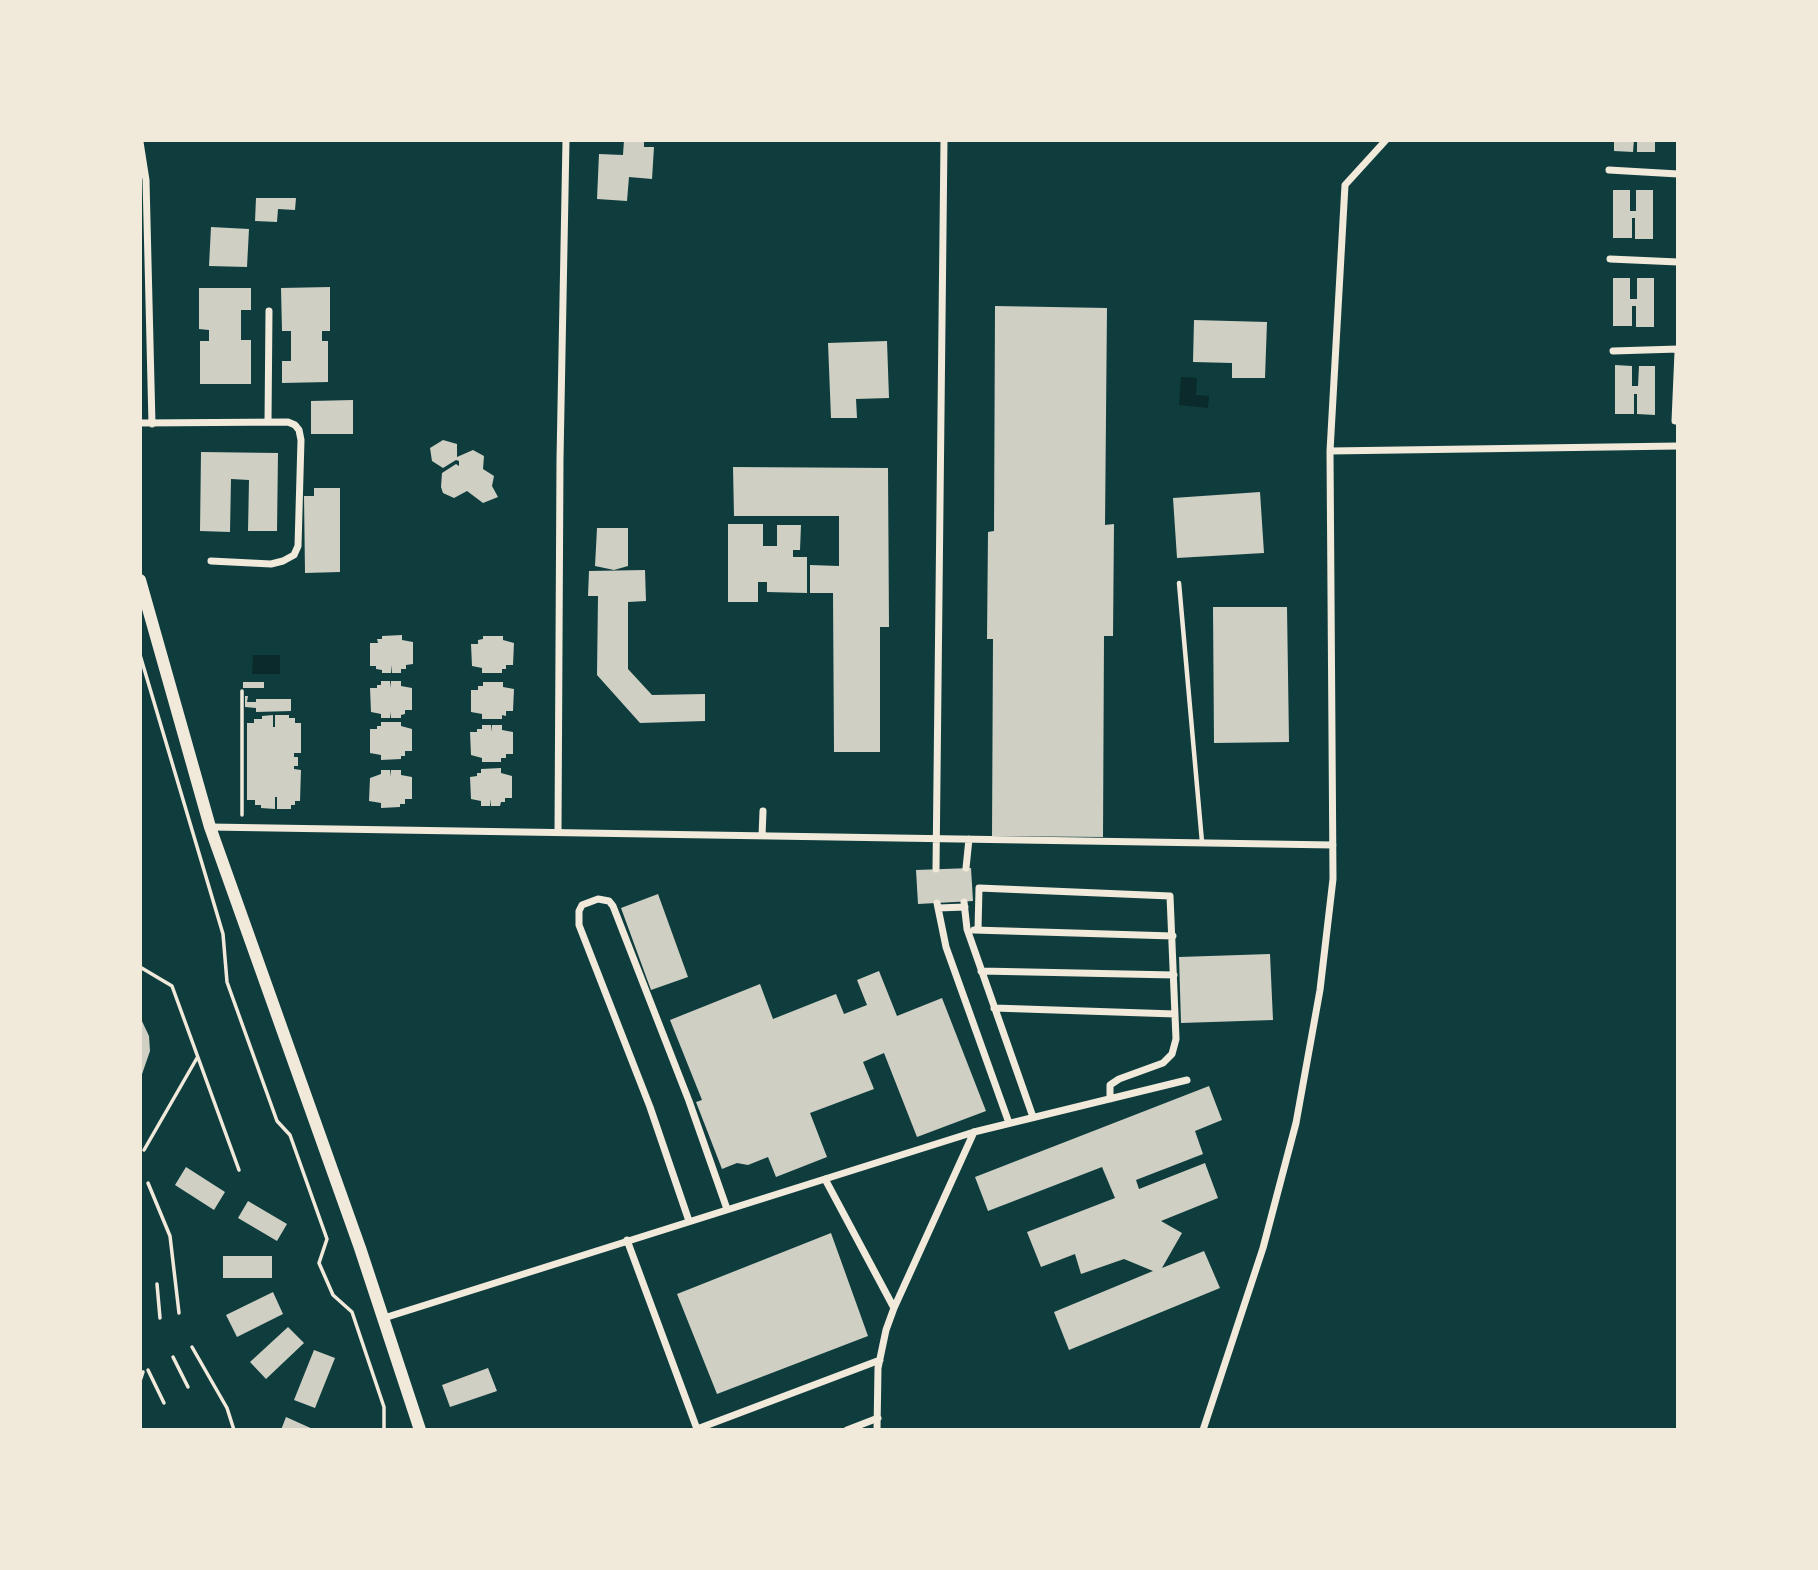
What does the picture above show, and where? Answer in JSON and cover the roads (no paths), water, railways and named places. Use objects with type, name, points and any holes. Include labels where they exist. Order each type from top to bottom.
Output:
[{"type":"street","points":[[558,832],[566,140]]},
{"type":"street","points":[[1203,1430],[1263,1248],[1296,1122],[1320,990],[1332,879],[1330,451],[1345,185],[1386,140]]},
{"type":"street","points":[[140,142],[146,180],[144,230],[152,424]]},
{"type":"street","points":[[936,869],[944,143]]},
{"type":"street","points":[[1609,170],[1678,174]]},
{"type":"street","points":[[1610,259],[1678,262]]},
{"type":"street","points":[[268,422],[269,311]]},
{"type":"street","points":[[1613,351],[1678,351],[1675,421]]},
{"type":"street","points":[[140,423],[288,422],[299,430],[298,546],[293,555],[271,564],[211,561]]},
{"type":"street","points":[[1330,451],[1678,446]]},
{"type":"street","points":[[140,580],[210,827],[384,1318],[420,1430]]},
{"type":"street","points":[[762,836],[763,811]]},
{"type":"street","points":[[210,827],[1333,845]]},
{"type":"street","points":[[966,868],[969,839]]},
{"type":"street","points":[[978,930],[979,888],[1168,895],[1171,899],[1176,1039],[1172,1054],[1163,1063],[1110,1085],[1110,1099]]},
{"type":"street","points":[[689,1221],[650,1107],[579,925],[582,905],[598,899],[609,901],[613,906],[689,1101],[727,1209]]},
{"type":"street","points":[[1009,1124],[946,947],[937,906],[964,905],[967,929],[1033,1117]]},
{"type":"street","points":[[967,929],[1173,936]]},
{"type":"street","points":[[981,971],[1174,975]]},
{"type":"street","points":[[994,1008],[1175,1014]]},
{"type":"street","points":[[384,1318],[974,1132],[1187,1080]]},
{"type":"street","points":[[877,1430],[880,1360],[886,1330],[974,1132]]},
{"type":"street","points":[[825,1179],[894,1307]]},
{"type":"street","points":[[627,1241],[697,1430],[880,1360]]},
{"type":"street","points":[[847,1430],[878,1418]]},
{"type":"lane","points":[[1179,583],[1202,842]]},
{"type":"water","points":[[1181,377],[1197,378],[1196,395],[1209,396],[1208,408],[1179,405]]},
{"type":"water","points":[[253,655],[280,655],[280,674],[252,674]]}]
